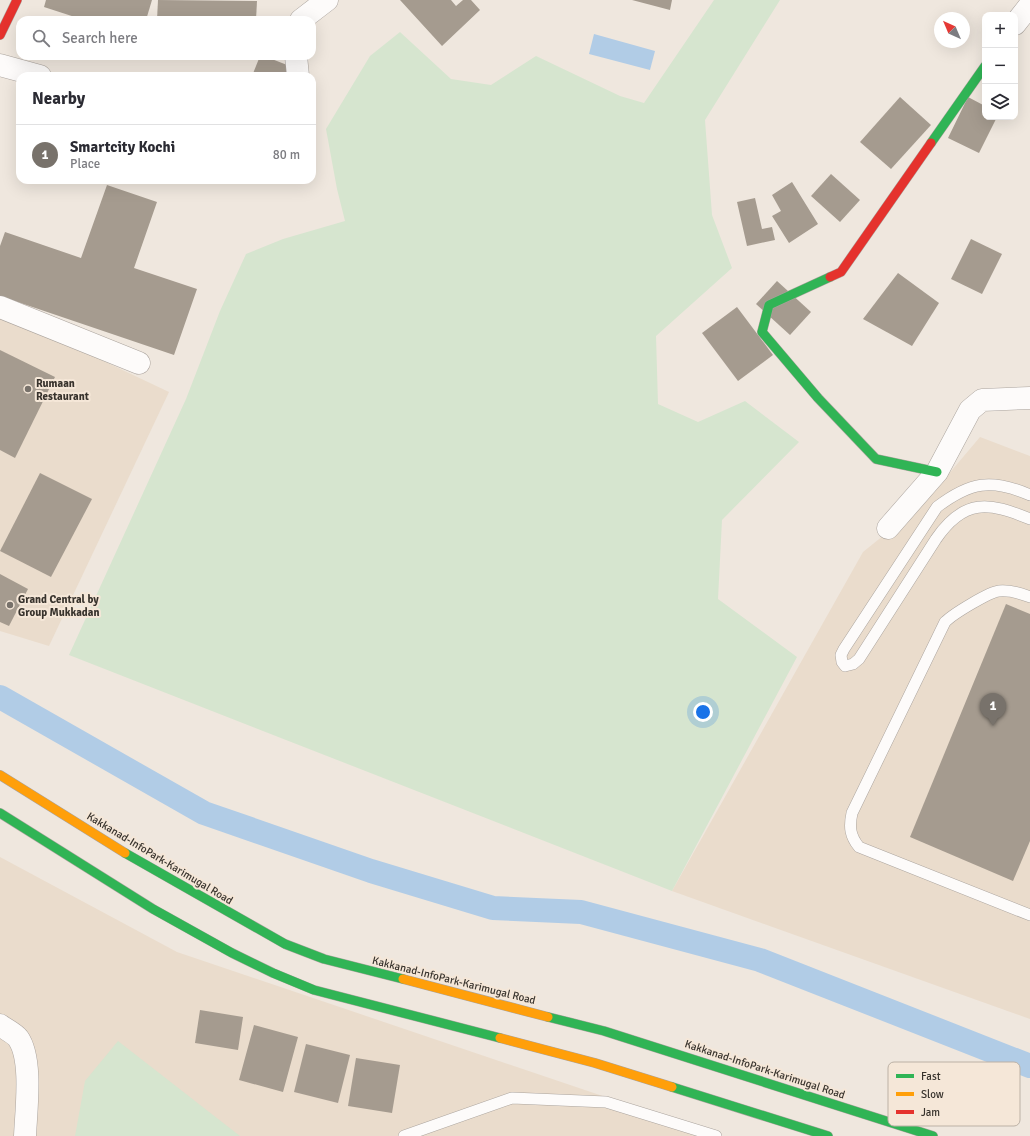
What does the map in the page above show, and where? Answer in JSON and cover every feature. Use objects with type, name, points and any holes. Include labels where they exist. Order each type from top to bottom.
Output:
[{"type":"main road","points":[[937,472],[876,459],[818,398],[762,332],[769,305],[841,272],[982,70]]},
{"type":"main road","name":"Kakkanad-InfoPark-Karimugal Road","points":[[0,775],[140,862],[285,944],[324,959],[604,1031],[888,1122]]},
{"type":"main road","points":[[0,813],[78,858],[123,890],[272,974],[314,990],[595,1063],[828,1136]]},
{"type":"main road","points":[[88,844],[95,834]]},
{"type":"main road","name":"Kakkanad-InfoPark-Karimugal Road","points":[[902,1126],[933,1136]]},
{"type":"street","points":[[306,16],[327,0]]},
{"type":"street","points":[[1018,20],[1030,5]]},
{"type":"street","points":[[296,60],[298,72]]},
{"type":"street","points":[[0,65],[25,72]]},
{"type":"street","points":[[0,307],[139,363]]},
{"type":"street","points":[[888,528],[937,472],[970,410],[982,400],[1030,398]]},
{"type":"street","points":[[0,1025],[18,1038],[24,1056],[28,1094],[25,1136]]},
{"type":"lane","points":[[1030,495],[1011,486],[976,484],[955,493],[937,507],[844,649],[841,655],[842,662],[845,666],[853,664],[859,659],[936,539],[945,526],[955,518],[976,507],[993,506],[1006,509],[1030,519]]},
{"type":"lane","points":[[1030,596],[1014,592],[998,591],[952,615],[945,622],[852,813],[850,826],[853,839],[859,847],[1030,916]]},
{"type":"lane","points":[[404,1136],[512,1098],[606,1102],[716,1136]]},
{"type":"shaded area","points":[[0,312],[169,392],[49,646],[0,631]]},
{"type":"shaded area","points":[[980,437],[1030,456],[1030,1019],[672,891],[863,552],[910,514],[936,489]]},
{"type":"shaded area","points":[[0,857],[177,952],[721,1136],[0,1136]]},
{"type":"green space","points":[[714,0],[780,0],[705,120],[712,215],[732,268],[656,336],[658,404],[698,422],[745,401],[799,442],[722,520],[718,599],[797,657],[672,891],[69,655],[186,399],[220,311],[246,254],[283,239],[345,221],[337,189],[326,129],[370,56],[400,32],[451,79],[491,85],[536,56],[620,96],[644,103]]},
{"type":"green space","points":[[118,1041],[240,1136],[75,1136],[85,1081]]},
{"type":"water","points":[[594,34],[655,51],[650,70],[589,54]]},
{"type":"building","points":[[46,0],[152,0],[147,16],[72,16],[44,7]]},
{"type":"building","points":[[158,0],[257,1],[256,16],[157,16]]},
{"type":"building","points":[[400,0],[451,0],[456,6],[463,0],[471,0],[480,10],[442,46]]},
{"type":"building","points":[[632,0],[672,0],[670,10]]},
{"type":"building","points":[[258,60],[274,60],[300,70],[299,72],[254,72]]},
{"type":"building","points":[[900,97],[931,125],[891,169],[860,142]]},
{"type":"building","points":[[968,97],[982,104],[982,120],[996,120],[979,153],[948,138]]},
{"type":"building","points":[[831,174],[860,200],[840,222],[811,196]]},
{"type":"building","points":[[792,182],[818,224],[789,243],[772,216],[781,211],[772,195]]},
{"type":"building","points":[[107,185],[157,202],[134,268],[197,289],[174,355],[0,296],[0,246],[5,232],[81,258]]},
{"type":"building","points":[[755,198],[762,229],[772,227],[775,240],[747,246],[737,202]]},
{"type":"building","points":[[971,239],[1002,254],[982,294],[951,279]]},
{"type":"building","points":[[898,273],[939,303],[912,346],[863,319]]},
{"type":"building","points":[[777,281],[811,312],[790,335],[756,304]]},
{"type":"building","points":[[737,307],[773,355],[738,381],[702,333]]},
{"type":"building","points":[[0,350],[55,377],[15,458],[0,450]]},
{"type":"building","points":[[40,473],[92,499],[51,577],[0,551]]},
{"type":"building","name":"Grand Central by Group Mukkadan","points":[[0,574],[28,589],[9,626],[0,622]]},
{"type":"building","points":[[1006,604],[1030,614],[1030,841],[1013,881],[910,837]]},
{"type":"building","points":[[200,1010],[243,1017],[238,1050],[195,1043]]},
{"type":"building","points":[[254,1025],[298,1037],[283,1092],[239,1080]]},
{"type":"building","points":[[306,1044],[350,1055],[338,1103],[294,1092]]},
{"type":"building","points":[[356,1058],[400,1065],[392,1113],[348,1106]]},
{"type":"waterway","points":[[0,697],[204,813],[371,871],[493,908],[581,912],[760,960],[1020,1062]]},
{"type":"waterway","points":[[1020,1062],[1030,1066]]},
{"type":"traffic: fast","points":[[931,143],[982,70]]},
{"type":"traffic: fast","points":[[830,277],[769,305],[762,332],[818,398],[876,459],[937,472]]},
{"type":"traffic: fast","points":[[0,813],[153,909],[232,953],[273,973],[314,990],[500,1038]]},
{"type":"traffic: fast","points":[[125,853],[285,944],[324,959],[403,979]]},
{"type":"traffic: fast","points":[[548,1017],[604,1031],[888,1122]]},
{"type":"traffic: fast","points":[[672,1087],[828,1136]]},
{"type":"traffic: fast","points":[[902,1126],[933,1136]]},
{"type":"traffic: slow","points":[[0,775],[125,853]]},
{"type":"traffic: slow","points":[[403,979],[548,1017]]},
{"type":"traffic: slow","points":[[500,1038],[595,1063],[672,1087]]},
{"type":"traffic: jam","points":[[0,35],[17,0]]},
{"type":"traffic: jam","points":[[830,277],[841,272],[931,143]]},
{"type":"place","name":"Rumaan Restaurant","points":[[28,389]]},
{"type":"place","name":"Grand Central by Group Mukkadan","points":[[10,605]]},
{"type":"place","name":"Smartcity Kochi","points":[[993,726]]}]
